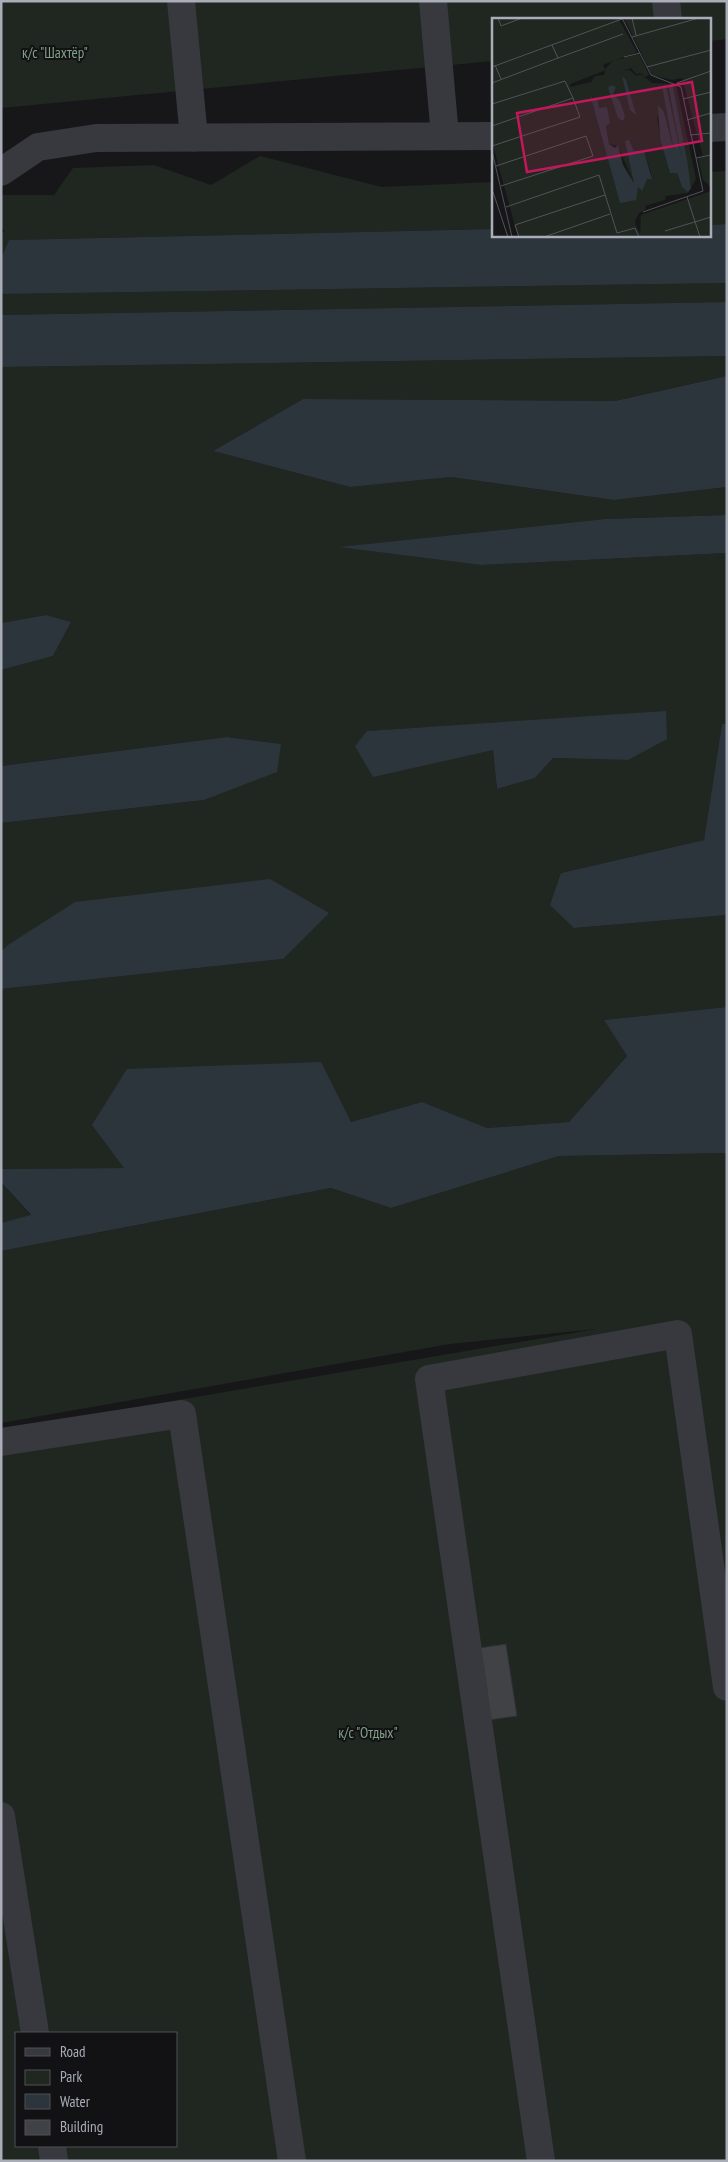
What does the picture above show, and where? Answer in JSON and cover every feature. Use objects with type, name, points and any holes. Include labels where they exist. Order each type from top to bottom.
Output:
[{"type":"street","points":[[182,1],[194,138]]},
{"type":"street","points":[[434,1],[445,136]]},
{"type":"street","points":[[666,1],[668,18]]},
{"type":"street","points":[[710,128],[727,127]]},
{"type":"street","points":[[1,172],[38,147],[96,138],[492,136]]},
{"type":"street","points":[[541,2161],[429,1379],[678,1334],[727,1687]]},
{"type":"street","points":[[1,1442],[182,1414],[292,2161]]},
{"type":"street","points":[[1,1816],[35,2032]]},
{"type":"street","points":[[52,2147],[54,2161]]},
{"type":"green space","name":"к/с \"Шахтёр\"","points":[[1,1],[727,1],[727,39],[710,41],[710,18],[492,18],[492,61],[1,108]]},
{"type":"green space","points":[[260,156],[382,187],[492,182],[492,229],[10,240],[1,259],[1,234],[5,230],[1,229],[1,195],[54,195],[73,168],[154,165],[211,185]]},
{"type":"green space","points":[[727,171],[727,224],[710,225],[710,172]]},
{"type":"green space","points":[[727,283],[727,302],[1,315],[1,294]]},
{"type":"green space","points":[[727,356],[727,376],[615,401],[303,399],[213,451],[350,487],[451,477],[614,500],[727,487],[727,515],[605,519],[342,547],[481,565],[727,553],[727,723],[722,724],[704,840],[561,873],[574,928],[727,915],[727,1007],[604,1020],[627,1056],[569,1122],[487,1128],[422,1102],[351,1122],[125,1168],[1,1169],[1,989],[283,959],[8,945],[1,951],[1,823],[204,800],[281,744],[227,737],[1,766],[1,670],[53,656],[71,622],[46,615],[1,623],[1,367]],"holes":[[[666,712],[628,760],[553,758],[535,778],[497,789],[493,750],[355,746],[368,731]]]},
{"type":"green space","name":"к/с \"Отдых\"","points":[[727,1153],[727,2161],[1,2161],[1,1430],[596,1329],[450,1344],[1,1423],[1,1251],[331,1188],[391,1208],[559,1156]]},
{"type":"green space","points":[[1,1182],[31,1216],[1,1223]]},
{"type":"water","points":[[727,224],[727,283],[1,294],[1,259],[9,240],[492,229],[492,236],[710,236],[710,225]]},
{"type":"water","points":[[727,302],[727,356],[1,367],[1,315]]},
{"type":"water","points":[[727,376],[727,487],[614,500],[451,477],[350,487],[213,451],[303,399],[615,401]]},
{"type":"water","points":[[727,515],[727,553],[481,565],[339,547],[605,519]]},
{"type":"water","points":[[46,615],[71,622],[53,656],[1,670],[1,623]]},
{"type":"water","points":[[666,711],[667,739],[628,760],[553,758],[535,778],[497,789],[493,750],[373,777],[355,746],[367,731]]},
{"type":"water","points":[[727,723],[727,915],[574,928],[550,905],[561,873],[704,840],[722,724]]},
{"type":"water","points":[[227,737],[281,744],[277,772],[204,800],[1,823],[1,766]]},
{"type":"water","points":[[270,879],[329,913],[283,959],[1,989],[1,951],[75,902]]},
{"type":"water","points":[[727,1007],[727,1153],[559,1156],[391,1208],[331,1188],[1,1251],[1,1223],[31,1215],[1,1182],[1,1169],[124,1168],[92,1125],[127,1069],[321,1062],[351,1122],[422,1102],[487,1128],[569,1122],[627,1056],[604,1020]]},
{"type":"building","points":[[506,1644],[517,1716],[483,1721],[472,1649]]}]
